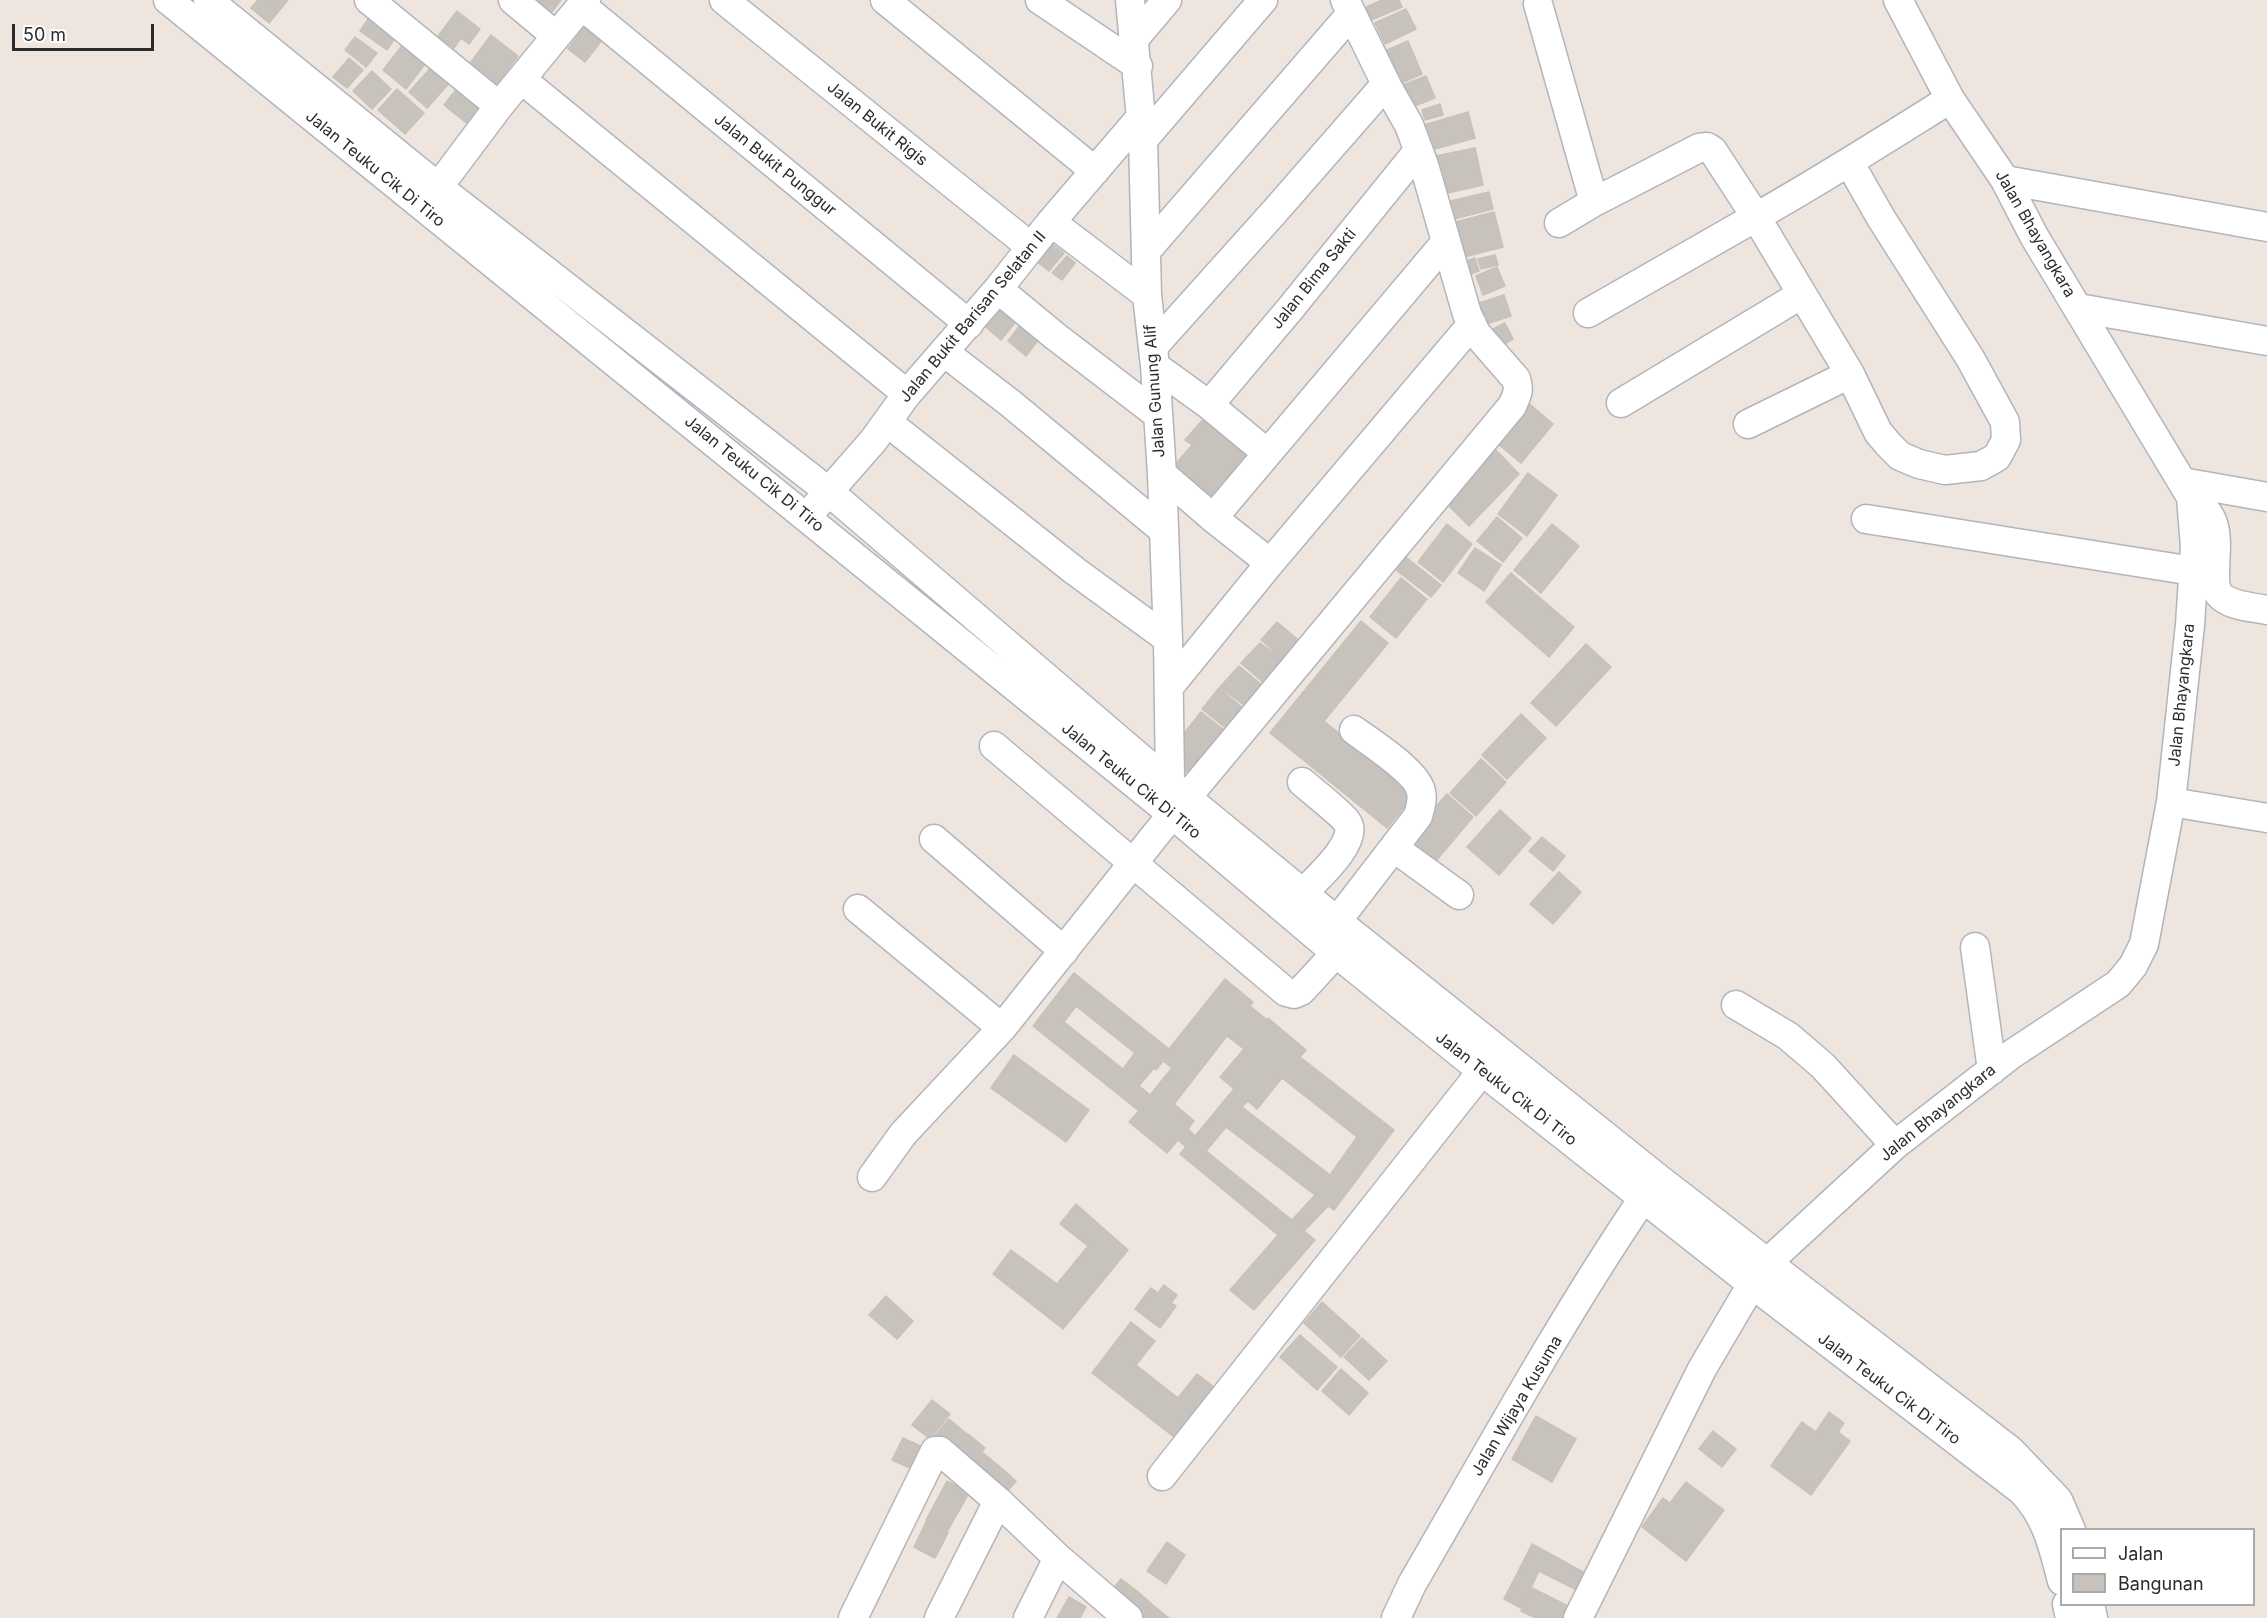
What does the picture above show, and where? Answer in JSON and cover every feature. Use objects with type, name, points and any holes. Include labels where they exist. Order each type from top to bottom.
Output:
[{"type":"street","name":"Jalan Teuku Cik Di Tiro","points":[[168,0],[828,491],[1177,798],[1336,953],[1482,1071],[1575,1128],[1644,1197],[1760,1273],[2010,1450],[2058,1500],[2062,1526]]},
{"type":"street","name":"Jalan Teuku Cik Di Tiro","points":[[208,0],[430,197],[807,517],[1303,893],[1575,1128],[1760,1273]]},
{"type":"street","points":[[369,0],[499,106]]},
{"type":"street","points":[[513,0],[556,36]]},
{"type":"street","name":"Jalan Bukit Rigis","points":[[724,0],[1031,247]]},
{"type":"street","points":[[885,0],[1095,171]]},
{"type":"street","points":[[1040,0],[1138,66]]},
{"type":"street","name":"Jalan Gunung Alif","points":[[1130,0],[1138,66],[1142,129],[1148,295],[1162,474],[1162,529],[1169,687],[1177,798]]},
{"type":"street","points":[[1134,38],[1167,0]]},
{"type":"street","name":"Jalan Bukit Barisan Selatan II","points":[[807,517],[887,422],[907,394],[969,324],[1095,171],[1142,129],[1263,0]]},
{"type":"street","name":"Jalan Bhayangkara","points":[[1578,1618],[1702,1368],[1760,1273],[1895,1145],[1992,1070],[2118,984],[2133,966],[2144,944],[2171,802],[2190,625],[2195,547],[2189,500],[2034,236],[2005,180],[1950,99],[1898,0]]},
{"type":"street","points":[[430,197],[499,106],[583,3]]},
{"type":"street","name":"Jalan Bukit Punggur","points":[[583,3],[969,324]]},
{"type":"street","points":[[1538,4],[1594,202]]},
{"type":"street","points":[[872,1177],[903,1134],[1002,1028],[1135,864],[1177,798],[1512,406],[1519,387],[1516,379],[1476,333],[1467,314],[1409,125],[1348,7],[1146,251]]},
{"type":"street","points":[[521,79],[907,394]]},
{"type":"street","points":[[1267,453],[1154,356],[1276,210],[1386,84]]},
{"type":"street","points":[[1588,313],[1756,217],[1950,99]]},
{"type":"street","points":[[1559,224],[1594,202],[1699,148],[1707,147],[1713,152],[1756,217],[1850,374],[1878,432],[1900,456],[1919,464],[1945,470],[1981,466],[1997,457],[2006,440],[2005,422],[1970,358],[1881,218],[1849,162]]},
{"type":"street","name":"Jalan Bima Sakti","points":[[1209,405],[1418,151]]},
{"type":"street","points":[[2005,180],[2267,227]]},
{"type":"street","points":[[1051,222],[1148,295]]},
{"type":"street","points":[[1213,518],[1445,243]]},
{"type":"street","points":[[998,289],[1158,415]]},
{"type":"street","points":[[1621,403],[1802,294]]},
{"type":"street","points":[[2078,308],[2267,341]]},
{"type":"street","points":[[1169,687],[1270,563],[1472,324]]},
{"type":"street","points":[[944,352],[1010,403],[1162,529]]},
{"type":"street","points":[[1748,424],[1850,374]]},
{"type":"street","points":[[887,422],[1066,564],[1168,639]]},
{"type":"street","points":[[1162,474],[1270,563]]},
{"type":"street","points":[[2189,500],[2267,497]]},
{"type":"street","points":[[2189,500],[2203,506],[2213,519],[2216,548],[2215,583],[2219,594],[2230,601],[2267,610]]},
{"type":"street","points":[[1866,519],[2193,571]]},
{"type":"street","points":[[1337,921],[1419,816],[1422,801],[1421,789],[1413,777],[1354,730]]},
{"type":"street","points":[[994,746],[1286,992],[1293,994],[1301,991],[1336,953]]},
{"type":"street","points":[[1302,782],[1348,822],[1350,834],[1347,844],[1303,893]]},
{"type":"street","points":[[2171,802],[2267,818]]},
{"type":"street","points":[[934,839],[1064,951]]},
{"type":"street","points":[[1394,848],[1459,895]]},
{"type":"street","points":[[858,909],[1002,1028]]},
{"type":"street","points":[[1975,947],[1992,1070]]},
{"type":"street","points":[[1736,1005],[1788,1036],[1824,1066],[1895,1145]]},
{"type":"street","points":[[1162,1476],[1482,1071]]},
{"type":"street","name":"Jalan Wijaya Kusuma","points":[[1396,1618],[1412,1584],[1518,1402],[1616,1239],[1644,1197]]},
{"type":"street","points":[[853,1618],[935,1451],[940,1451],[998,1501],[1125,1617]]},
{"type":"street","points":[[939,1618],[998,1501]]},
{"type":"street","points":[[1028,1618],[1058,1558]]},
{"type":"building","points":[[258,0],[288,0],[269,23],[251,8]]},
{"type":"building","points":[[535,0],[561,0],[551,13]]},
{"type":"building","points":[[1382,0],[1399,0],[1402,7],[1371,20],[1366,7]]},
{"type":"building","points":[[1406,9],[1416,29],[1385,44],[1375,23]]},
{"type":"building","points":[[457,11],[480,29],[469,44],[461,38],[454,48],[438,36]]},
{"type":"building","points":[[372,13],[399,32],[387,50],[360,31]]},
{"type":"building","points":[[587,23],[605,36],[585,62],[568,49]]},
{"type":"building","points":[[491,35],[518,56],[495,86],[468,66]]},
{"type":"building","points":[[355,37],[377,53],[366,67],[345,50]]},
{"type":"building","points":[[1408,41],[1422,74],[1399,84],[1385,51]]},
{"type":"building","points":[[405,42],[428,60],[406,89],[383,70]]},
{"type":"building","points":[[349,58],[363,70],[347,88],[333,77]]},
{"type":"building","points":[[435,63],[453,79],[427,108],[409,92]]},
{"type":"building","points":[[372,71],[391,89],[372,109],[353,91]]},
{"type":"building","points":[[1426,76],[1435,98],[1412,107],[1403,85]]},
{"type":"building","points":[[459,86],[485,107],[470,126],[444,105]]},
{"type":"building","points":[[397,89],[424,113],[405,134],[378,110]]},
{"type":"building","points":[[1440,104],[1443,115],[1425,120],[1422,110]]},
{"type":"building","points":[[1468,112],[1475,138],[1431,150],[1424,125]]},
{"type":"building","points":[[1475,148],[1483,185],[1439,195],[1431,157]]},
{"type":"building","points":[[1489,192],[1493,209],[1450,220],[1446,202]]},
{"type":"building","points":[[1494,212],[1503,247],[1460,258],[1452,223]]},
{"type":"building","points":[[1051,243],[1064,253],[1049,271],[1036,261]]},
{"type":"building","points":[[1495,255],[1498,265],[1481,269],[1478,259]]},
{"type":"building","points":[[1067,256],[1075,263],[1062,280],[1052,273]]},
{"type":"building","points":[[1475,258],[1479,271],[1464,276],[1460,263]]},
{"type":"building","points":[[1497,267],[1505,286],[1483,295],[1476,276]]},
{"type":"building","points":[[1504,295],[1511,316],[1486,324],[1479,303]]},
{"type":"building","points":[[998,302],[1018,319],[1001,340],[981,323]]},
{"type":"building","points":[[1505,323],[1513,339],[1499,347],[1491,330]]},
{"type":"building","points":[[1021,324],[1039,339],[1026,356],[1008,341]]},
{"type":"building","points":[[1525,400],[1553,424],[1521,463],[1492,439]]},
{"type":"building","points":[[1206,416],[1255,458],[1216,504],[1173,467],[1192,445],[1185,440]]},
{"type":"building","points":[[1493,447],[1519,474],[1469,526],[1442,499]]},
{"type":"building","points":[[1528,473],[1557,495],[1527,536],[1498,514]]},
{"type":"building","points":[[1497,517],[1522,538],[1503,562],[1477,541]]},
{"type":"building","points":[[1447,524],[1472,544],[1443,582],[1418,562]]},
{"type":"building","points":[[1552,524],[1579,546],[1541,593],[1514,570]]},
{"type":"building","points":[[1475,548],[1501,565],[1484,591],[1458,573]]},
{"type":"building","points":[[1402,554],[1441,585],[1431,597],[1392,567]]},
{"type":"building","points":[[1511,573],[1574,627],[1549,657],[1486,602]]},
{"type":"building","points":[[1401,578],[1427,599],[1396,638],[1370,617]]},
{"type":"building","points":[[1361,621],[1388,643],[1324,721],[1414,795],[1387,828],[1270,733]]},
{"type":"building","points":[[1277,622],[1303,644],[1286,662],[1261,640]]},
{"type":"building","points":[[1260,643],[1286,662],[1265,684],[1241,663]]},
{"type":"building","points":[[1586,644],[1611,667],[1556,726],[1531,703]]},
{"type":"building","points":[[1239,666],[1262,685],[1245,706],[1220,687]]},
{"type":"building","points":[[1219,688],[1243,708],[1227,729],[1202,709]]},
{"type":"building","points":[[1201,712],[1224,730],[1188,773],[1181,767],[1185,759],[1182,736]]},
{"type":"building","points":[[1521,714],[1546,738],[1507,779],[1482,755]]},
{"type":"building","points":[[1481,759],[1506,782],[1476,816],[1450,793]]},
{"type":"building","points":[[1447,794],[1473,817],[1435,862],[1408,839]]},
{"type":"building","points":[[1500,810],[1531,838],[1499,875],[1467,847]]},
{"type":"building","points":[[1542,837],[1565,856],[1553,871],[1529,851]]},
{"type":"building","points":[[1559,872],[1581,892],[1553,924],[1530,904]]},
{"type":"building","points":[[1074,973],[1169,1049],[1225,979],[1253,1002],[1250,1006],[1306,1050],[1300,1057],[1394,1130],[1334,1210],[1328,1206],[1304,1231],[1315,1240],[1254,1310],[1230,1290],[1278,1235],[1180,1154],[1186,1147],[1178,1140],[1167,1153],[1129,1122],[1139,1111],[1033,1026]],"holes":[[[1076,1006],[1135,1053],[1123,1069],[1064,1022]],[[1227,1036],[1244,1049],[1220,1077],[1234,1089],[1195,1136],[1188,1129],[1194,1121],[1174,1104]],[[1163,1061],[1172,1068],[1150,1095],[1139,1086],[1154,1068],[1156,1070]],[[1282,1078],[1357,1137],[1330,1175],[1242,1107],[1248,1101],[1257,1109]],[[1226,1127],[1315,1195],[1292,1220],[1206,1151]]]},
{"type":"building","points":[[1014,1055],[1089,1110],[1066,1142],[991,1088]]},
{"type":"building","points":[[1076,1204],[1128,1250],[1063,1329],[993,1274],[1011,1250],[1057,1284],[1088,1246],[1060,1224]]},
{"type":"building","points":[[1164,1285],[1177,1295],[1171,1303],[1176,1306],[1160,1328],[1135,1309],[1151,1288],[1158,1293]]},
{"type":"building","points":[[886,1296],[913,1321],[897,1339],[869,1315]]},
{"type":"building","points":[[1322,1302],[1360,1336],[1341,1357],[1304,1323]]},
{"type":"building","points":[[1131,1322],[1155,1341],[1136,1365],[1178,1398],[1197,1374],[1222,1393],[1183,1444],[1092,1373]]},
{"type":"building","points":[[1300,1335],[1337,1367],[1317,1390],[1280,1357]]},
{"type":"building","points":[[1362,1338],[1387,1361],[1369,1380],[1344,1357]]},
{"type":"building","points":[[1341,1369],[1368,1393],[1349,1415],[1322,1391]]},
{"type":"building","points":[[932,1400],[950,1414],[930,1439],[912,1425]]},
{"type":"building","points":[[1829,1412],[1844,1423],[1838,1432],[1850,1441],[1811,1495],[1771,1466],[1802,1422],[1816,1432]]},
{"type":"building","points":[[1536,1416],[1576,1439],[1552,1482],[1512,1459]]},
{"type":"building","points":[[949,1419],[967,1434],[951,1453],[933,1438]]},
{"type":"building","points":[[1713,1431],[1736,1449],[1722,1467],[1699,1449]]},
{"type":"building","points":[[968,1434],[985,1448],[970,1467],[953,1452]]},
{"type":"building","points":[[903,1438],[931,1451],[921,1473],[892,1460]]},
{"type":"building","points":[[983,1453],[999,1466],[985,1482],[969,1469]]},
{"type":"building","points":[[999,1466],[1016,1481],[1003,1497],[985,1482]]},
{"type":"building","points":[[947,1481],[969,1493],[947,1532],[926,1520]]},
{"type":"building","points":[[1686,1482],[1724,1510],[1686,1561],[1642,1527],[1663,1498],[1670,1503]]},
{"type":"building","points":[[926,1522],[948,1533],[935,1558],[914,1547]]},
{"type":"building","points":[[1167,1542],[1185,1555],[1166,1584],[1147,1571]]},
{"type":"building","points":[[1532,1544],[1594,1578],[1585,1594],[1539,1571],[1521,1608],[1504,1599]]},
{"type":"building","points":[[1121,1579],[1137,1591],[1123,1608],[1108,1595]]},
{"type":"building","points":[[1532,1588],[1578,1611],[1574,1618],[1536,1618],[1521,1611]]},
{"type":"building","points":[[1137,1591],[1154,1606],[1145,1618],[1135,1618],[1123,1608]]},
{"type":"building","points":[[1069,1597],[1086,1607],[1080,1618],[1057,1618]]},
{"type":"building","points":[[1154,1606],[1169,1618],[1145,1618]]}]
